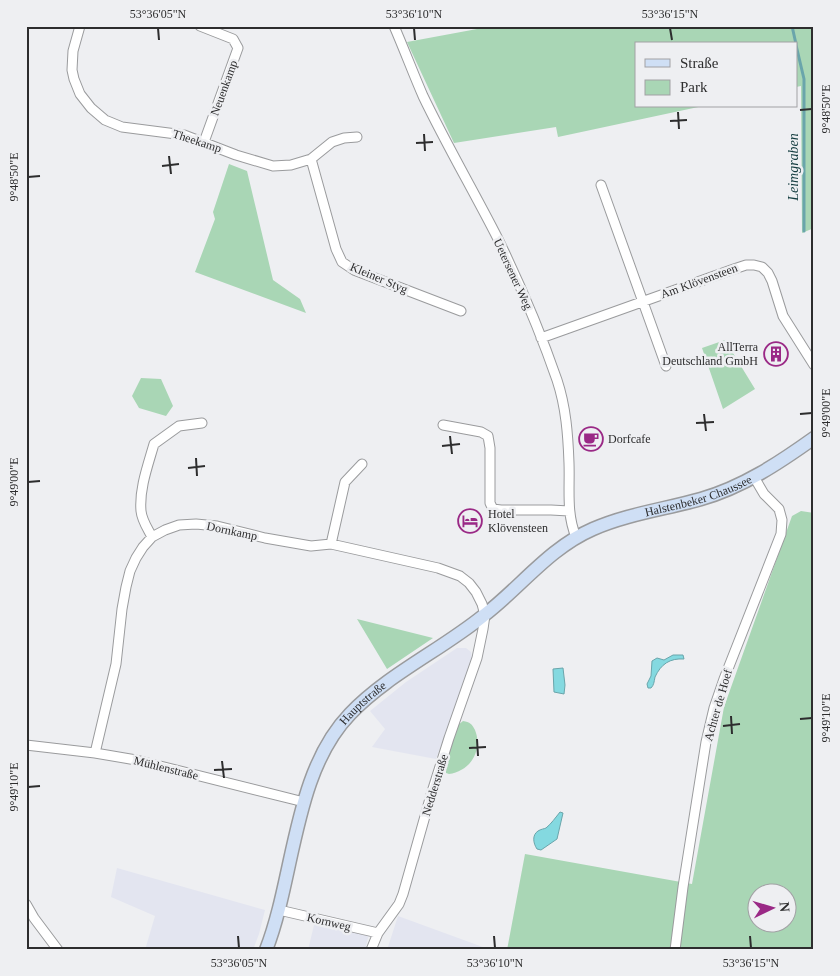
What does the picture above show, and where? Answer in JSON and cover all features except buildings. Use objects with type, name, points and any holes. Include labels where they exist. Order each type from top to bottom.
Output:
[{"type":"main road","name":"Halstenbeker Chaussee","points":[[576,537],[594,528],[702,499],[734,487],[790,456],[814,438]]},
{"type":"main road","name":"Hauptstraße","points":[[266,950],[279,910],[304,802],[317,765],[330,739],[349,715],[368,697],[485,615],[544,561],[576,537]]},
{"type":"street","name":"Theekamp","points":[[80,26],[73,51],[72,70],[80,94],[91,108],[105,120],[122,127],[184,134],[236,155],[273,166],[311,159],[332,142],[344,138],[357,137]]},
{"type":"street","name":"Neuenkamp","points":[[200,26],[233,39],[238,48],[204,142]]},
{"type":"street","name":"Uetersener Weg","points":[[394,26],[424,96],[525,296],[558,381],[567,422],[569,511],[576,537]]},
{"type":"street","name":"Kleiner Styg","points":[[311,159],[336,250],[342,262],[354,270],[460,311]]},
{"type":"street","points":[[601,185],[666,366]]},
{"type":"street","name":"Am Klövensteen","points":[[542,338],[746,264],[754,264],[762,267],[768,273],[783,316],[814,366]]},
{"type":"street","points":[[152,537],[144,523],[141,512],[141,498],[154,444],[179,426],[202,423]]},
{"type":"street","points":[[443,425],[481,432],[488,436],[490,448],[490,503],[493,509],[569,511]]},
{"type":"street","points":[[331,544],[345,482],[362,464]]},
{"type":"street","name":"Achter de Hoef","points":[[675,950],[684,877],[706,742],[714,708],[781,534],[782,520],[779,509],[764,494],[754,477]]},
{"type":"street","name":"Dornkamp","points":[[95,753],[116,664],[126,587],[130,571],[143,547],[152,537],[165,530],[180,525],[217,526],[265,538],[311,546],[331,544],[438,568],[460,576],[468,583],[476,592],[485,615]]},
{"type":"street","name":"Nedderstraße","points":[[371,950],[378,933],[399,904],[403,894],[431,795],[477,658],[485,615]]},
{"type":"street","name":"Mühlenstraße","points":[[26,745],[136,760],[304,802]]},
{"type":"street","points":[[26,904],[58,950]]},
{"type":"street","name":"Kornweg","points":[[279,910],[378,933]]},
{"type":"shaded area","points":[[457,648],[466,648],[471,652],[472,658],[436,759],[372,747],[385,729],[370,711],[406,682]]},
{"type":"shaded area","points":[[117,868],[265,910],[253,950],[145,950],[155,916],[111,897]]},
{"type":"shaded area","points":[[398,916],[491,950],[387,950]]},
{"type":"shaded area","points":[[315,921],[369,934],[365,950],[308,950]]},
{"type":"green space","points":[[476,26],[814,26],[814,228],[802,233],[801,86],[798,87],[798,42],[635,42],[635,108],[694,108],[558,137],[556,127],[454,143],[407,42],[477,29]]},
{"type":"green space","points":[[229,164],[247,171],[273,280],[300,299],[306,313],[195,272],[215,219],[213,212]]},
{"type":"green space","points":[[725,340],[755,389],[723,409],[702,348]]},
{"type":"green space","points":[[141,378],[161,379],[173,406],[166,416],[139,408],[132,396]]},
{"type":"green space","points":[[801,511],[814,513],[814,950],[507,950],[525,854],[692,884],[724,707],[792,516]]},
{"type":"green space","points":[[357,619],[433,638],[387,669]]},
{"type":"green space","points":[[463,721],[471,724],[475,730],[477,738],[476,752],[469,764],[463,769],[449,774],[446,773],[446,764],[458,725]]},
{"type":"water","points":[[673,655],[683,655],[684,659],[670,661],[663,665],[655,677],[652,687],[648,688],[647,684],[651,676],[652,661],[657,658],[664,660]]},
{"type":"water","points":[[563,668],[564,694],[554,692],[553,669]]},
{"type":"water","points":[[560,812],[563,813],[557,839],[541,850],[537,849],[534,842],[535,835],[538,831],[546,828]]},
{"type":"waterway","name":"Leimgraben","points":[[792,26],[796,42]]},
{"type":"waterway","name":"Leimgraben","points":[[798,54],[804,79],[804,231]]},
{"type":"place","name":"AllTerra Deutschland GmbH","points":[[776,354]]},
{"type":"place","name":"Dorfcafe","points":[[591,439]]},
{"type":"place","name":"Hotel Klövensteen","points":[[470,521]]}]
